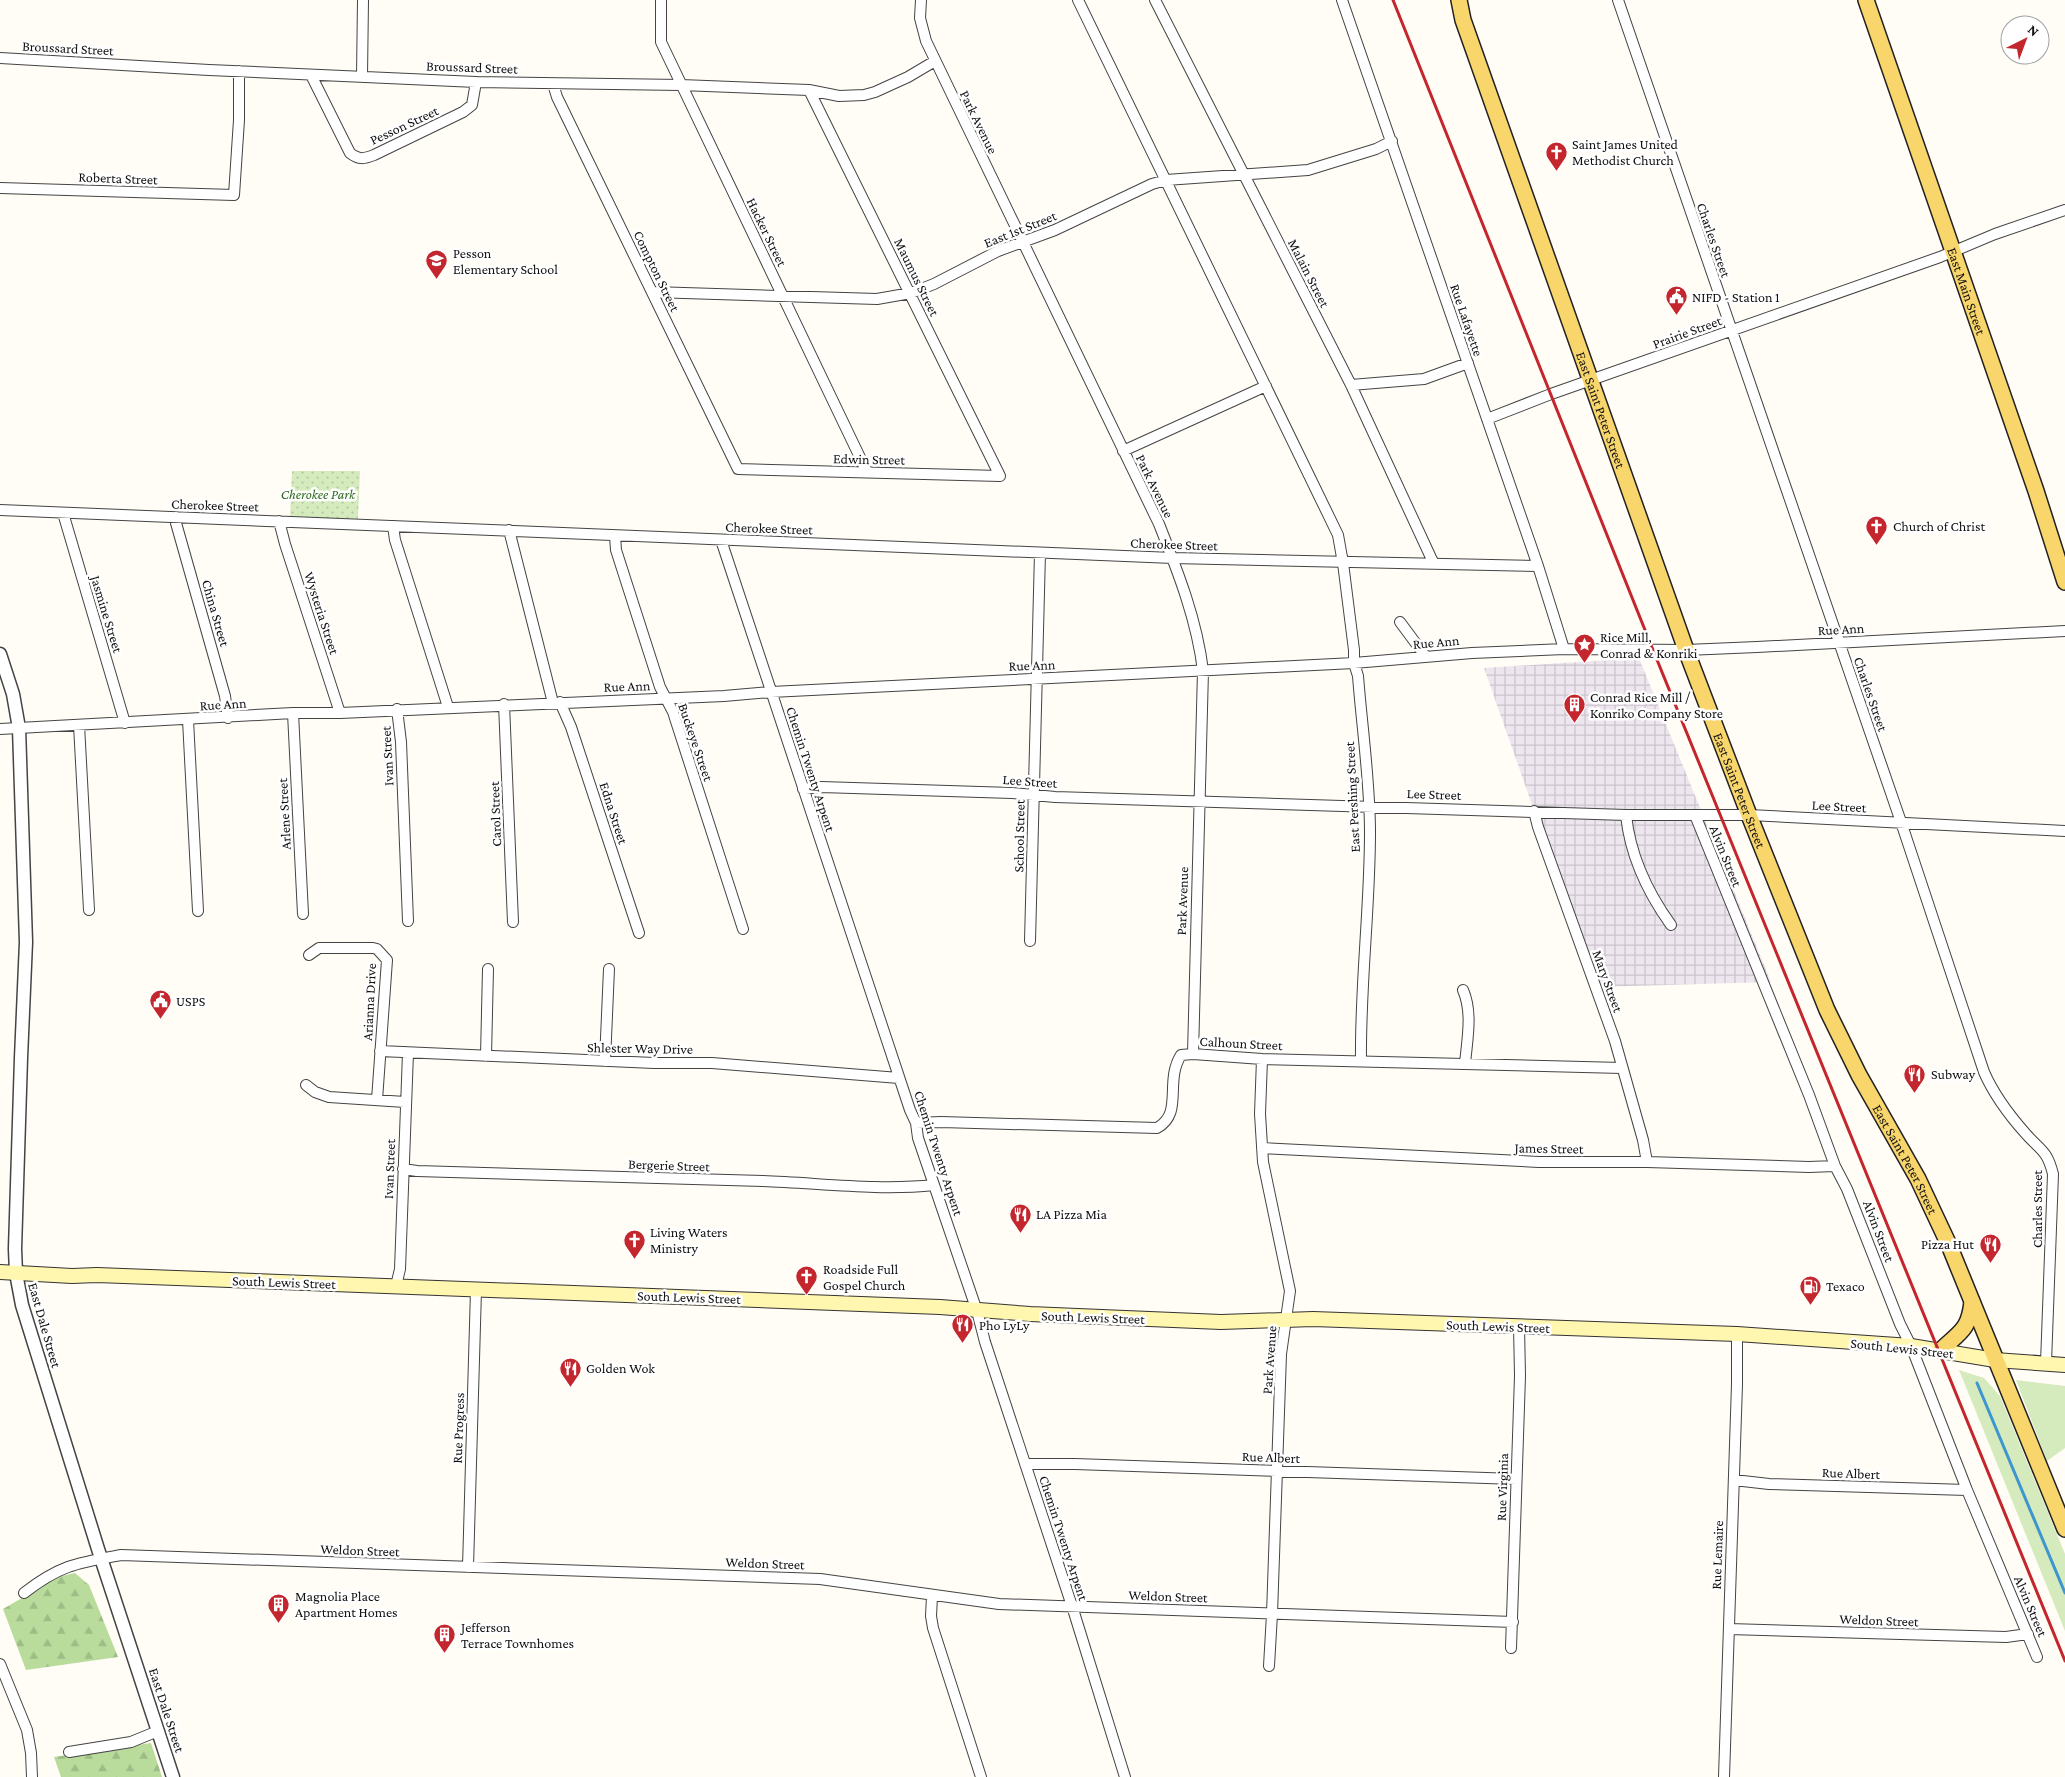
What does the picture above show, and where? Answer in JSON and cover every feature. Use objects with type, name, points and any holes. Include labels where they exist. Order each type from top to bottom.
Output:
[{"type":"main road","name":"East Saint Peter Street","points":[[1459,0],[1467,29],[1686,650],[1749,815],[1827,1010],[1859,1075],[1918,1180],[1949,1245],[2065,1529]]},
{"type":"main road","name":"East Main Street","points":[[1866,0],[2036,491],[2065,582]]},
{"type":"main road","name":"South Lewis Street","points":[[0,1272],[940,1307],[977,1311],[1221,1322],[1313,1319],[1737,1334],[1912,1346],[1995,1360],[2065,1366]]},
{"type":"main road","points":[[1941,1350],[1966,1326],[1970,1319],[1972,1302]]},
{"type":"street","points":[[362,76],[364,0]]},
{"type":"street","name":"Hacker Street","points":[[661,0],[661,42],[867,472]]},
{"type":"street","name":"Park Avenue","points":[[921,0],[921,27],[935,61],[1158,524],[1173,558],[1199,642],[1203,671],[1193,1054]]},
{"type":"street","name":"East Pershing Street","points":[[1078,0],[1338,535],[1354,650],[1354,663],[1358,676],[1369,806],[1370,842],[1361,1061]]},
{"type":"street","name":"Malain Street","points":[[1155,0],[1351,385],[1433,562]]},
{"type":"street","name":"Rue Lafayette","points":[[1342,0],[1538,566],[1564,649]]},
{"type":"street","name":"Charles Street","points":[[1618,0],[1901,822],[1984,1072],[1994,1094],[2026,1134],[2045,1151],[2050,1162],[2053,1174],[2046,1363]]},
{"type":"street","name":"Broussard Street","points":[[0,58],[476,82],[681,85],[809,90],[839,96],[864,95],[908,77],[935,61]]},
{"type":"street","name":"Roberta Street","points":[[0,188],[234,195],[239,71]]},
{"type":"street","name":"Pesson Street","points":[[311,74],[350,153],[356,158],[363,159],[463,112],[472,105],[476,82]]},
{"type":"street","name":"Compton Street","points":[[554,84],[558,97],[738,469]]},
{"type":"street","name":"Maumus Street","points":[[809,90],[1000,476]]},
{"type":"street","name":"East 1st Street","points":[[652,292],[877,299],[911,293],[934,284],[998,251],[1055,230],[1152,184],[1166,180],[1308,170],[1376,149],[1392,141]]},
{"type":"street","name":"Prairie Street","points":[[1487,419],[1551,394],[1954,252],[1996,234],[2065,210]]},
{"type":"street","points":[[1351,385],[1424,379],[1468,363]]},
{"type":"street","points":[[1123,451],[1266,386]]},
{"type":"street","name":"Edwin Street","points":[[738,469],[1000,476]]},
{"type":"street","name":"Cherokee Street","points":[[0,510],[1173,558],[1343,563],[1433,562],[1538,566]]},
{"type":"street","name":"Jasmine Street","points":[[63,513],[125,722]]},
{"type":"street","name":"China Street","points":[[176,517],[176,523],[225,696],[228,718]]},
{"type":"street","name":"Wysteria Street","points":[[280,521],[285,544],[340,713]]},
{"type":"street","points":[[393,526],[394,540],[448,707]]},
{"type":"street","name":"Edna Street","points":[[510,530],[557,703],[571,727],[639,933]]},
{"type":"street","name":"Buckeye Street","points":[[615,536],[619,559],[660,687],[673,712],[743,930]]},
{"type":"street","name":"Chemin Twenty Arpent","points":[[721,540],[899,1078],[916,1123],[918,1138],[977,1311],[985,1342],[1072,1606],[1125,1777]]},
{"type":"street","name":"School Street","points":[[1030,941],[1040,553]]},
{"type":"street","points":[[1400,622],[1426,657]]},
{"type":"street","name":"Rue Ann","points":[[0,729],[293,713],[340,713],[557,703],[1203,671],[1354,663],[1472,653],[1564,649],[1686,650],[2065,631]]},
{"type":"street","name":"East Dale Street","points":[[1,659],[13,694],[19,728],[26,942],[20,1066],[16,1273],[24,1312],[173,1777]]},
{"type":"street","name":"Carol Street","points":[[504,704],[513,922]]},
{"type":"street","name":"Ivan Street","points":[[397,710],[401,742],[408,921]]},
{"type":"street","name":"Arlene Street","points":[[293,713],[303,914]]},
{"type":"street","points":[[188,720],[198,911]]},
{"type":"street","points":[[79,725],[89,910]]},
{"type":"street","name":"Lee Street","points":[[803,789],[830,787],[1626,815],[1749,815],[2065,831]]},
{"type":"street","name":"Mary Street","points":[[1534,811],[1538,827],[1615,1041],[1644,1140],[1647,1162]]},
{"type":"street","points":[[1626,815],[1628,837],[1641,871],[1656,904],[1670,925]]},
{"type":"street","name":"Alvin Street","points":[[1694,816],[1847,1189],[1900,1324],[1912,1346],[1967,1490],[2037,1657]]},
{"type":"street","name":"Arianna Drive","points":[[309,955],[319,948],[373,948],[377,949],[387,960],[376,1100]]},
{"type":"street","points":[[486,1056],[488,969]]},
{"type":"street","points":[[605,1061],[608,970]]},
{"type":"street","points":[[1463,990],[1468,1002],[1468,1026],[1464,1064]]},
{"type":"street","name":"Shlester Way Drive","points":[[380,1051],[605,1061],[712,1063],[899,1078]]},
{"type":"street","name":"Ivan Street","points":[[396,1286],[400,1269],[408,1052]]},
{"type":"street","name":"Calhoun Street","points":[[916,1123],[941,1122],[1157,1128],[1166,1123],[1172,1112],[1172,1077],[1175,1065],[1181,1055],[1193,1054],[1262,1058],[1622,1068]]},
{"type":"street","name":"Park Avenue","points":[[1262,1058],[1260,1114],[1262,1148],[1290,1291],[1281,1354],[1269,1666]]},
{"type":"street","points":[[306,1085],[315,1092],[328,1097],[406,1102]]},
{"type":"street","name":"James Street","points":[[1262,1148],[1539,1162],[1836,1166]]},
{"type":"street","name":"Bergerie Street","points":[[403,1169],[778,1182],[862,1187],[909,1188],[934,1185]]},
{"type":"street","name":"Rue Progress","points":[[468,1567],[476,1290]]},
{"type":"street","name":"Rue Virginia","points":[[1511,1648],[1520,1376],[1519,1326]]},
{"type":"street","name":"Rue Lemaire","points":[[1724,1777],[1737,1334]]},
{"type":"street","name":"Rue Albert","points":[[1025,1464],[1516,1479]]},
{"type":"street","name":"Rue Albert","points":[[1734,1480],[1770,1484],[1967,1490]]},
{"type":"street","name":"Weldon Street","points":[[24,1593],[43,1578],[64,1567],[121,1555],[820,1579],[999,1604],[1512,1622]]},
{"type":"street","points":[[932,1596],[931,1616],[933,1628],[981,1777]]},
{"type":"street","name":"Weldon Street","points":[[1729,1629],[2006,1637],[2028,1634]]},
{"type":"street","points":[[0,1664],[27,1730],[31,1753],[32,1777]]},
{"type":"street","points":[[69,1752],[131,1742],[158,1731]]},
{"type":"shaded area","points":[[1639,658],[1771,982],[1596,987],[1484,668]]},
{"type":"green space","name":"Cherokee Park","points":[[292,471],[360,471],[358,519],[290,517]]},
{"type":"green space","points":[[1959,1370],[1984,1378],[2000,1396],[2065,1554],[2065,1631]]},
{"type":"green space","points":[[2016,1380],[2065,1386],[2065,1448],[2047,1461]]},
{"type":"green space","points":[[75,1573],[89,1585],[118,1657],[26,1670],[3,1609],[58,1577]]},
{"type":"green space","points":[[151,1743],[162,1777],[61,1777],[54,1757]]},
{"type":"waterway","points":[[1977,1383],[2065,1593]]},
{"type":"railway","points":[[1393,0],[1653,650],[2065,1661]]},
{"type":"place","name":"Saint James United Methodist Church","points":[[1556,171]]},
{"type":"place","name":"Pesson Elementary School","points":[[437,280]]},
{"type":"place","name":"NIFD - Station 1","points":[[1676,316]]},
{"type":"place","name":"Church of Christ","points":[[1877,545]]},
{"type":"place","name":"Rice Mill, Conrad & Konriki","points":[[1584,664]]},
{"type":"place","name":"Conrad Rice Mill / Konriko Company Store","points":[[1574,724]]},
{"type":"place","name":"USPS","points":[[160,1020]]},
{"type":"place","name":"Subway","points":[[1915,1093]]},
{"type":"place","name":"LA Pizza Mia","points":[[1020,1233]]},
{"type":"place","name":"Living Waters Ministry","points":[[634,1259]]},
{"type":"place","name":"Pizza Hut","points":[[1990,1263]]},
{"type":"place","name":"Roadside Full Gospel Church","points":[[807,1296]]},
{"type":"place","name":"Texaco","points":[[1810,1305]]},
{"type":"place","name":"Pho LyLy","points":[[963,1344]]},
{"type":"place","name":"Golden Wok","points":[[570,1387]]},
{"type":"place","name":"Magnolia Place Apartment Homes","points":[[279,1623]]},
{"type":"place","name":"Jefferson Terrace Townhomes","points":[[445,1654]]}]
